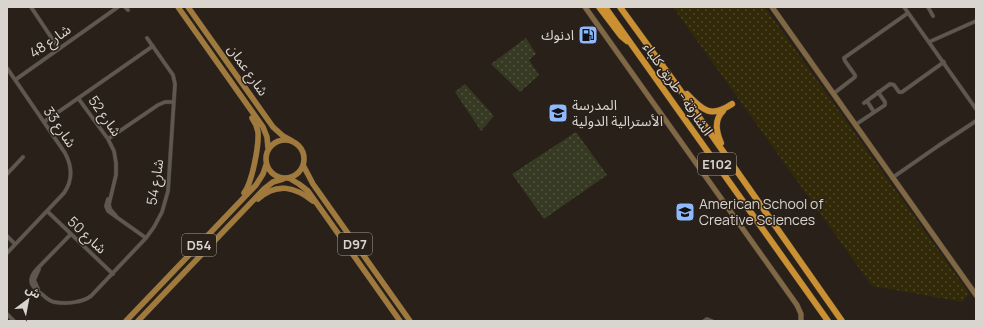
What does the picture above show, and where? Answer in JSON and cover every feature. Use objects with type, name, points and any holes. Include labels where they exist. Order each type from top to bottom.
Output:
[{"type":"highway","points":[[599,7],[621,36],[632,45]]},
{"type":"highway","name":"الشارقة - طريق كلباء","points":[[605,7],[828,321]]},
{"type":"highway","name":"الشارقة - طريق كلباء","points":[[620,7],[728,157],[835,311],[844,321]]},
{"type":"highway","points":[[673,80],[700,107],[717,112],[732,104]]},
{"type":"highway","points":[[724,109],[719,115],[716,124],[720,140],[728,157]]},
{"type":"main road","name":"شارع عمان","points":[[178,7],[264,130],[267,137],[268,148]]},
{"type":"main road","name":"شارع عمان","points":[[188,7],[273,127],[283,136],[292,141]]},
{"type":"main road","points":[[234,207],[235,203],[245,192],[251,180],[258,138],[256,124],[248,111],[245,101]]},
{"type":"main road","points":[[279,140],[292,141],[297,144],[302,151],[304,159],[303,165],[298,174],[286,179],[272,174],[266,164],[265,159],[268,148],[279,140]]},
{"type":"main road","name":"D54","points":[[126,321],[258,182],[263,174],[266,164]]},
{"type":"main road","name":"D97","points":[[303,165],[313,184],[410,321]]},
{"type":"main road","name":"D54","points":[[138,321],[266,186],[273,182],[286,179]]},
{"type":"main road","name":"D97","points":[[286,179],[304,187],[400,321]]},
{"type":"main road","points":[[244,210],[267,192],[283,188],[301,192],[317,204]]},
{"type":"street","points":[[31,7],[59,48]]},
{"type":"street","name":"شارع 48","points":[[15,80],[118,7]]},
{"type":"street","points":[[585,7],[797,306],[801,314],[801,321]]},
{"type":"street","points":[[772,7],[976,295]]},
{"type":"street","points":[[904,7],[976,109]]},
{"type":"street","points":[[928,7],[933,16]]},
{"type":"street","points":[[833,94],[855,77],[844,61],[844,58],[908,13]]},
{"type":"street","points":[[929,42],[976,21]]},
{"type":"street","name":"شارع 54","points":[[71,234],[42,265],[34,280],[40,293],[55,302],[80,301],[91,296],[146,238],[157,223],[166,198],[175,88],[173,75],[147,38]]},
{"type":"street","points":[[44,122],[153,46]]},
{"type":"street","points":[[874,112],[865,102],[878,92],[892,84],[899,92],[903,92],[944,62]]},
{"type":"street","name":"شارع 33","points":[[7,68],[67,156],[71,172],[66,190],[7,253]]},
{"type":"street","points":[[855,125],[885,104],[878,92]]},
{"type":"street","name":"شارع 52","points":[[78,98],[108,139],[114,151],[116,175],[109,207],[116,216],[146,238]]},
{"type":"street","points":[[108,139],[158,105],[165,102],[174,102]]},
{"type":"street","points":[[892,178],[976,121]]},
{"type":"street","points":[[7,173],[23,157]]},
{"type":"street","name":"شارع 50","points":[[46,211],[113,274]]},
{"type":"street","points":[[7,236],[15,244]]},
{"type":"street","points":[[7,314],[14,321]]},
{"type":"street","points":[[704,321],[707,319],[712,321]]},
{"type":"green space","points":[[526,38],[536,54],[529,60],[539,75],[520,92],[491,64]]},
{"type":"green space","points":[[465,84],[494,116],[481,131],[455,92]]},
{"type":"green space","points":[[576,132],[607,175],[544,219],[512,174]]},
{"type":"sand","points":[[673,7],[765,7],[969,293],[963,302],[872,286]]},
{"type":"place","name":"ادنوك","points":[[588,35]]},
{"type":"place","name":"المدرسة الأسترالية الدولية","points":[[558,113]]},
{"type":"place","name":"American School of Creative Sciences","points":[[685,212]]}]
